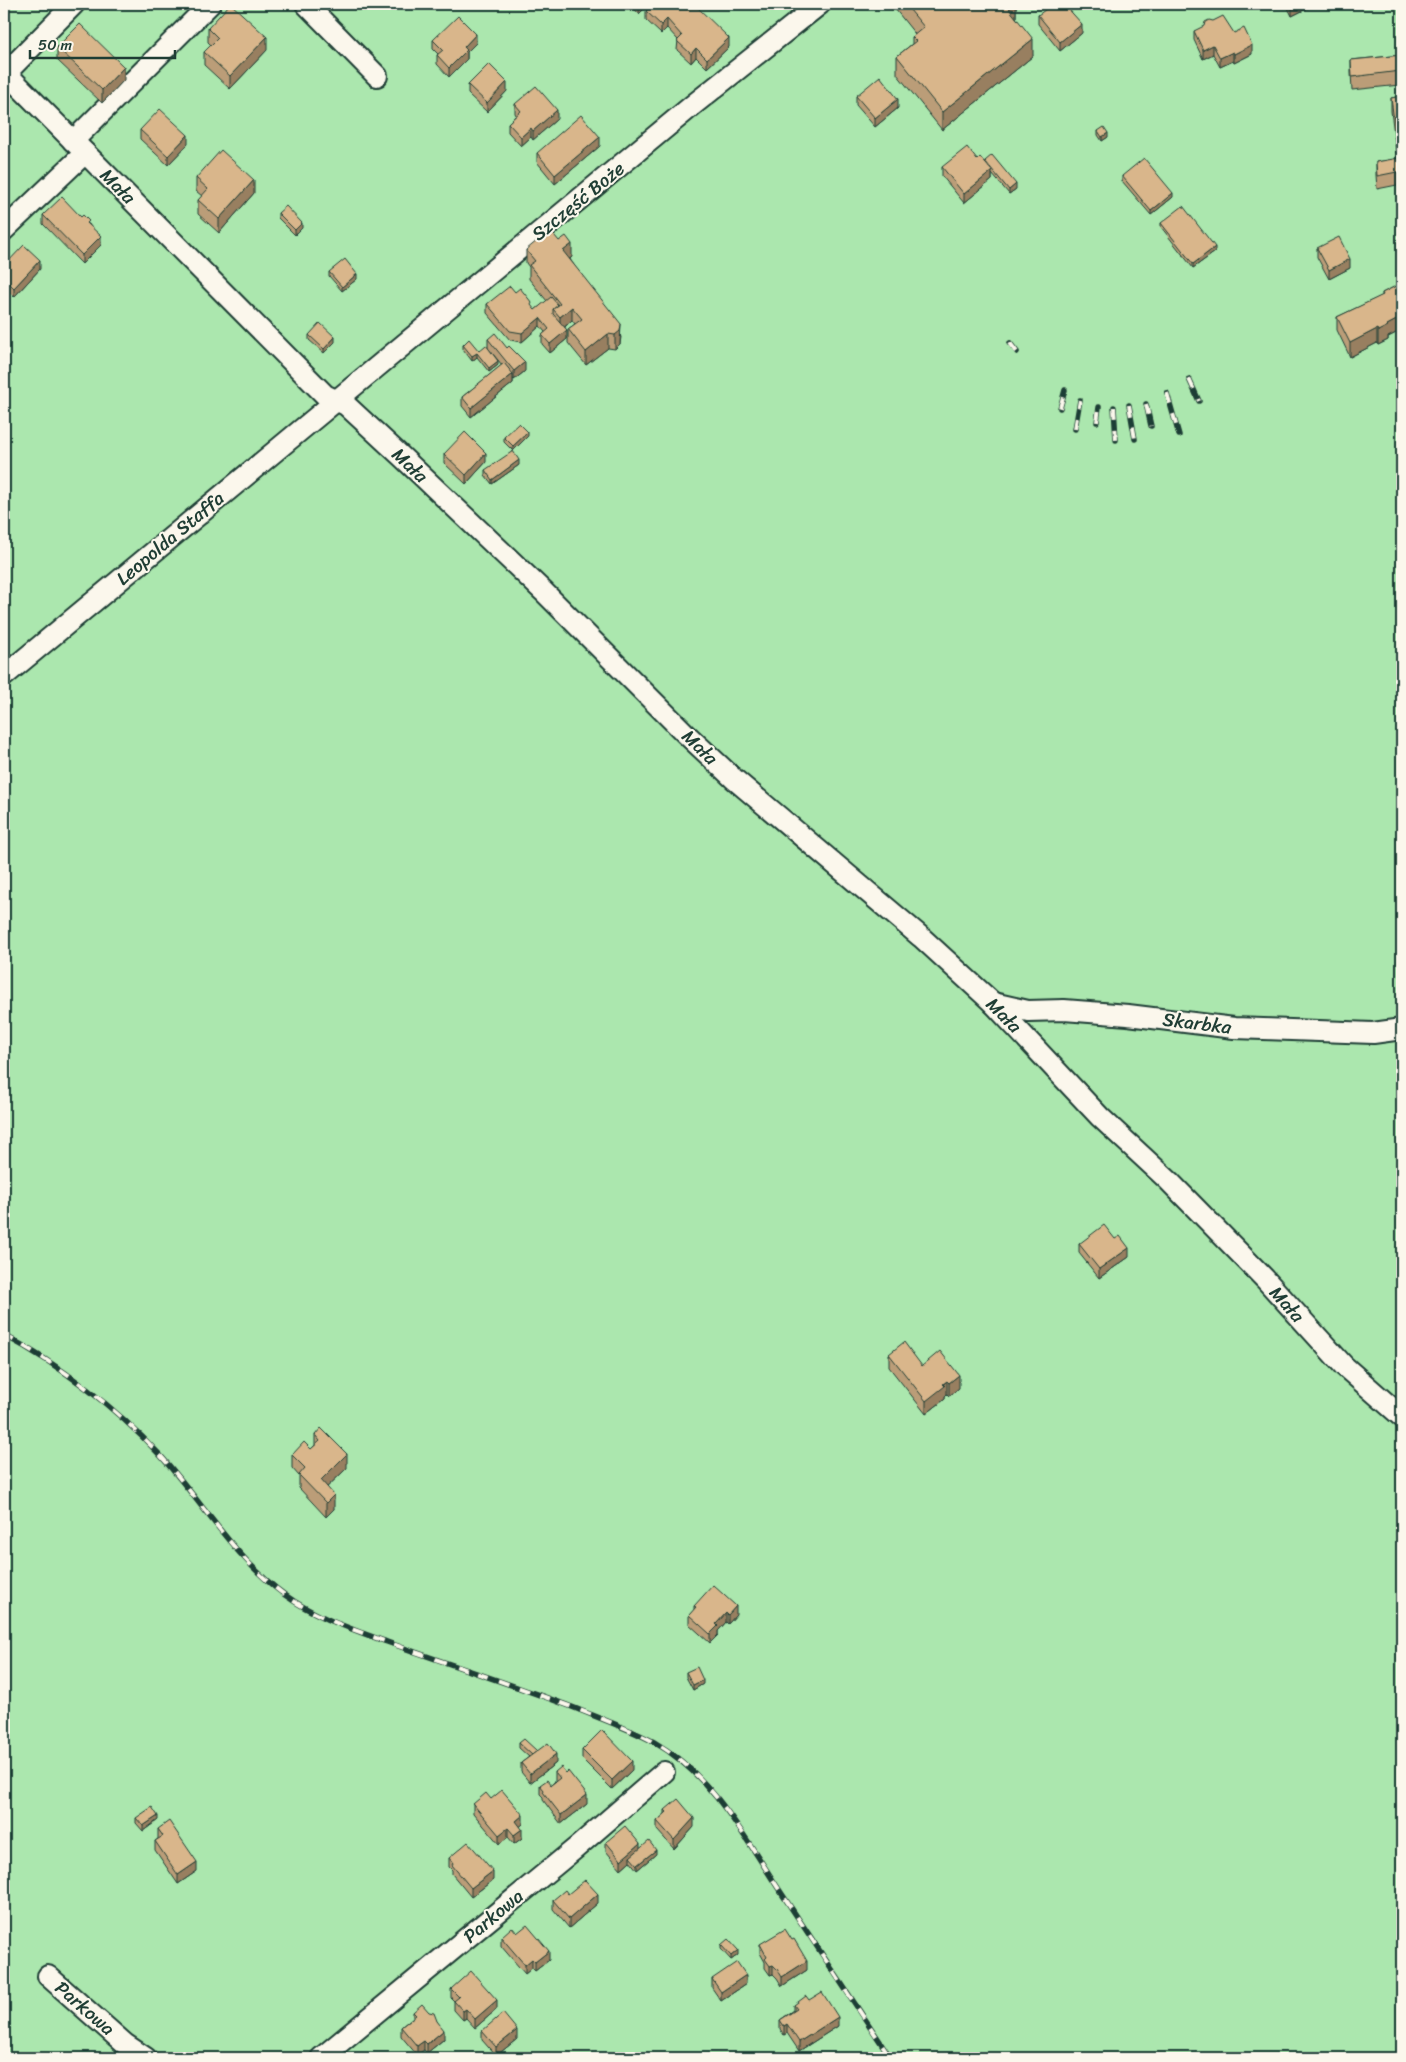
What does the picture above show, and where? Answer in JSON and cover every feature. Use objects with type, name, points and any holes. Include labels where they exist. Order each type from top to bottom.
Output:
[{"type":"street","points":[[5,72],[74,4]]},
{"type":"street","points":[[4,230],[210,4]]},
{"type":"street","points":[[306,4],[377,76]]},
{"type":"street","name":"Szczęść Boże","points":[[337,400],[693,105],[820,4]]},
{"type":"street","name":"Mała","points":[[5,72],[325,395],[346,405],[496,546],[733,778],[921,937],[993,1003],[1100,1117],[1187,1200],[1264,1279],[1344,1366],[1402,1417]]},
{"type":"street","name":"Leopolda Staffa","points":[[4,676],[337,400]]},
{"type":"street","name":"Skarbka","points":[[993,1003],[1028,1011],[1064,1010],[1128,1015],[1234,1028],[1373,1033],[1402,1029]]},
{"type":"street","name":"Parkowa","points":[[321,2058],[576,1848],[664,1772]]},
{"type":"street","name":"Parkowa","points":[[48,1976],[125,2044],[146,2058]]},
{"type":"green space","points":[[4,4],[1402,4],[1402,2058],[4,2058]]},
{"type":"building","points":[[230,4],[267,37],[230,76],[204,52],[218,38],[208,28]]},
{"type":"building","points":[[650,4],[694,4],[729,38],[707,59],[696,48],[691,54],[677,41],[682,36],[667,19],[661,25],[646,11],[652,5]]},
{"type":"building","points":[[905,4],[1015,4],[1009,9],[1033,39],[942,112],[897,56],[916,41],[912,37],[924,27]]},
{"type":"building","points":[[1053,4],[1064,4],[1082,24],[1060,42],[1038,15]]},
{"type":"building","points":[[458,16],[476,34],[464,47],[467,50],[449,68],[437,55],[443,50],[433,40]]},
{"type":"building","points":[[1223,16],[1234,33],[1244,28],[1252,45],[1234,54],[1233,52],[1220,58],[1213,45],[1203,50],[1194,31],[1204,26],[1205,22],[1213,21]]},
{"type":"building","points":[[80,24],[124,67],[102,90],[57,47]]},
{"type":"building","points":[[1402,55],[1402,90],[1400,71],[1352,77],[1351,60]]},
{"type":"building","points":[[489,64],[507,82],[487,103],[468,85]]},
{"type":"building","points":[[880,76],[898,99],[875,118],[856,96]]},
{"type":"building","points":[[536,86],[557,110],[533,131],[531,128],[521,137],[508,123],[521,111],[515,104]]},
{"type":"building","points":[[1402,96],[1402,171],[1377,176],[1376,162],[1399,158],[1391,98]]},
{"type":"building","points":[[160,109],[188,135],[168,156],[140,130]]},
{"type":"building","points":[[581,115],[600,137],[555,175],[537,153]]},
{"type":"building","points":[[1104,127],[1108,133],[1102,137],[1098,131]]},
{"type":"building","points":[[967,147],[977,160],[980,157],[992,171],[964,194],[942,167]]},
{"type":"building","points":[[221,150],[254,180],[219,219],[198,200],[208,189],[196,178]]},
{"type":"building","points":[[992,155],[1016,184],[1009,190],[985,161]]},
{"type":"building","points":[[1144,158],[1173,193],[1151,211],[1122,176]]},
{"type":"building","points":[[62,197],[81,217],[83,215],[89,221],[87,223],[101,236],[82,255],[43,215]]},
{"type":"building","points":[[286,206],[302,223],[295,230],[278,213]]},
{"type":"building","points":[[1183,206],[1215,247],[1193,264],[1161,223]]},
{"type":"building","points":[[550,230],[559,241],[566,236],[572,244],[563,251],[621,324],[620,331],[615,335],[608,334],[586,352],[568,329],[582,319],[572,307],[560,317],[553,309],[560,304],[529,265],[535,261],[526,250]]},
{"type":"building","points":[[1339,237],[1350,259],[1329,270],[1317,248]]},
{"type":"building","points":[[24,245],[40,260],[14,288],[4,278],[4,266]]},
{"type":"building","points":[[345,259],[357,274],[342,287],[329,272]]},
{"type":"building","points":[[1402,283],[1402,317],[1378,331],[1377,329],[1350,343],[1337,317],[1383,295],[1382,293]]},
{"type":"building","points":[[510,286],[515,292],[520,288],[535,310],[551,297],[558,305],[553,309],[553,314],[567,330],[550,344],[542,335],[549,329],[540,318],[522,333],[510,331],[487,304]]},
{"type":"building","points":[[320,323],[335,337],[324,349],[309,335]]},
{"type":"building","points":[[495,333],[507,348],[509,346],[525,362],[514,371],[488,339]]},
{"type":"building","points":[[469,339],[479,351],[486,345],[498,361],[489,368],[477,353],[472,356],[463,345]]},
{"type":"building","points":[[504,363],[513,374],[471,408],[462,397]]},
{"type":"building","points":[[519,423],[528,432],[513,446],[504,437]]},
{"type":"building","points":[[465,432],[486,453],[466,475],[444,454]]},
{"type":"building","points":[[513,451],[519,460],[492,480],[485,470]]},
{"type":"building","points":[[1104,1225],[1115,1239],[1120,1236],[1129,1248],[1099,1269],[1079,1244]]},
{"type":"building","points":[[904,1342],[922,1366],[940,1351],[959,1375],[949,1383],[947,1381],[943,1384],[945,1386],[926,1401],[889,1354]]},
{"type":"building","points":[[321,1428],[347,1454],[321,1480],[334,1495],[326,1503],[299,1475],[305,1468],[292,1455],[304,1442],[311,1449],[320,1441],[315,1435]]},
{"type":"building","points":[[713,1585],[736,1606],[728,1615],[726,1613],[716,1624],[718,1626],[710,1634],[689,1615],[696,1607],[694,1606]]},
{"type":"building","points":[[697,1667],[703,1680],[693,1685],[686,1672]]},
{"type":"building","points":[[602,1730],[632,1761],[612,1780],[582,1750]]},
{"type":"building","points":[[524,1739],[537,1751],[532,1755],[519,1743]]},
{"type":"building","points":[[548,1743],[556,1754],[530,1774],[521,1763]]},
{"type":"building","points":[[561,1767],[566,1773],[568,1771],[587,1795],[561,1815],[543,1792],[544,1790],[540,1785],[547,1780],[551,1785],[560,1778],[555,1772]]},
{"type":"building","points":[[502,1790],[523,1815],[516,1821],[522,1829],[514,1835],[508,1828],[499,1835],[473,1804],[486,1793],[491,1799]]},
{"type":"building","points":[[678,1799],[694,1818],[674,1840],[657,1821],[667,1812],[665,1810]]},
{"type":"building","points":[[152,1807],[158,1816],[143,1826],[136,1818]]},
{"type":"building","points":[[169,1821],[197,1862],[178,1875],[155,1841],[163,1836],[158,1829]]},
{"type":"building","points":[[625,1826],[640,1844],[621,1860],[606,1842]]},
{"type":"building","points":[[649,1841],[656,1850],[637,1865],[630,1857]]},
{"type":"building","points":[[468,1842],[493,1871],[471,1888],[452,1865],[453,1863],[449,1858]]},
{"type":"building","points":[[585,1880],[598,1894],[569,1919],[553,1900],[565,1890],[568,1894]]},
{"type":"building","points":[[527,1925],[549,1951],[535,1962],[532,1959],[525,1965],[501,1937],[512,1927],[517,1933]]},
{"type":"building","points":[[785,1929],[792,1940],[794,1939],[807,1961],[782,1977],[777,1969],[773,1965],[770,1966],[765,1959],[767,1957],[760,1944]]},
{"type":"building","points":[[728,1939],[738,1950],[731,1956],[721,1945]]},
{"type":"building","points":[[737,1962],[746,1975],[721,1992],[712,1979]]},
{"type":"building","points":[[471,1971],[497,2000],[475,2019],[466,2009],[463,2011],[454,2001],[459,1997],[451,1989]]},
{"type":"building","points":[[822,1992],[838,2017],[799,2042],[787,2024],[784,2026],[780,2020],[797,2009],[794,2005],[806,1996],[809,2000]]},
{"type":"building","points":[[422,2004],[429,2012],[434,2013],[444,2030],[427,2044],[424,2041],[417,2046],[401,2027],[416,2015],[413,2012]]},
{"type":"building","points":[[503,2013],[517,2030],[496,2047],[482,2031]]},
{"type":"railway","points":[[1010,343],[1017,352]]},
{"type":"railway","points":[[1189,379],[1199,401]]},
{"type":"railway","points":[[1060,408],[1065,390]]},
{"type":"railway","points":[[1167,393],[1179,435]]},
{"type":"railway","points":[[1075,429],[1080,400]]},
{"type":"railway","points":[[1146,404],[1151,426]]},
{"type":"railway","points":[[1129,405],[1135,439]]},
{"type":"railway","points":[[1097,422],[1099,407]]},
{"type":"railway","points":[[1114,407],[1116,440]]},
{"type":"railway","points":[[4,1335],[66,1373],[124,1420],[159,1454],[250,1564],[285,1595],[297,1603],[334,1622],[613,1723],[654,1742],[675,1756],[695,1773],[729,1813],[891,2058]]}]
